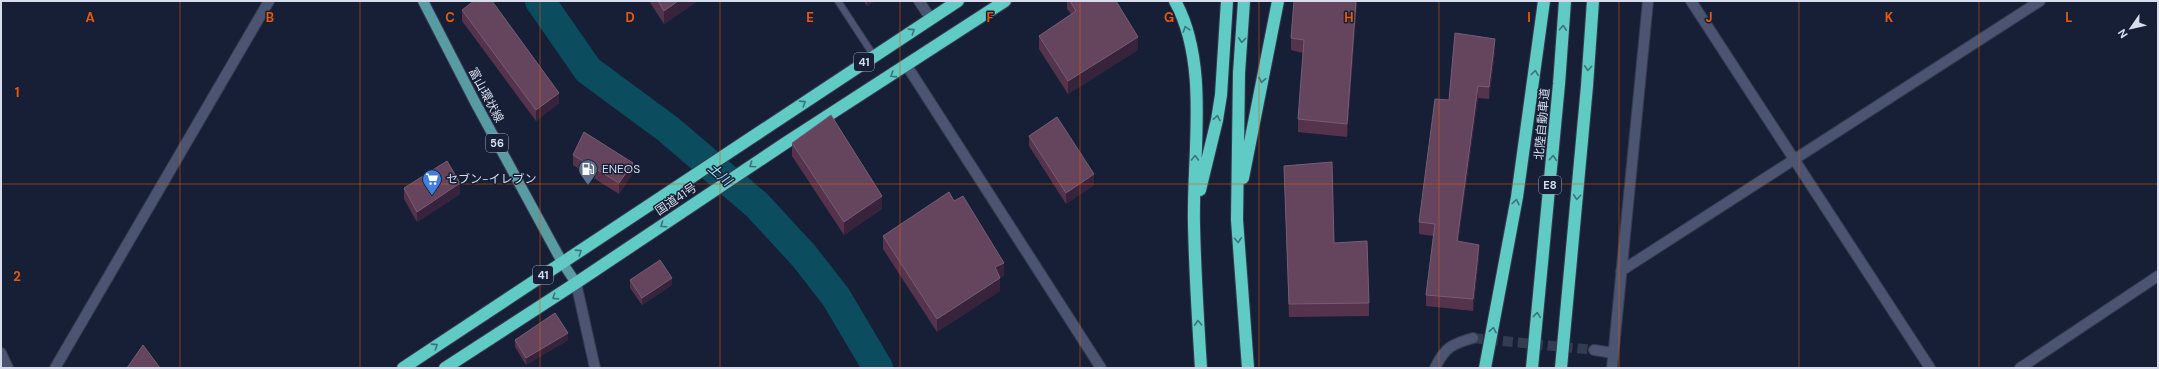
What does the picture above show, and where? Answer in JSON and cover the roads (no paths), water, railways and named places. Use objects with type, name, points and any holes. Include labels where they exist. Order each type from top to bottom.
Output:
[{"type":"highway","name":"国道41号","points":[[403,368],[958,1]]},
{"type":"highway","name":"国道41号","points":[[444,368],[576,284],[784,144],[907,66],[1005,1]]},
{"type":"highway","points":[[961,31],[1013,1]]},
{"type":"highway","points":[[1175,1],[1182,13],[1190,41],[1195,76],[1196,114],[1194,225],[1201,366]]},
{"type":"highway","points":[[1194,225],[1221,95],[1227,1]]},
{"type":"highway","points":[[1244,1],[1239,72],[1237,220],[1248,368]]},
{"type":"highway","points":[[1237,220],[1246,160],[1278,1]]},
{"type":"highway","points":[[1485,368],[1517,197],[1544,1]]},
{"type":"highway","name":"北陸自動車道","points":[[1532,368],[1545,243],[1565,1]]},
{"type":"highway","name":"E8","points":[[1561,368],[1593,1]]},
{"type":"highway","points":[[1564,368],[1571,264]]},
{"type":"main road","name":"富山環状線","points":[[423,1],[475,102],[562,262],[576,284]]},
{"type":"street","points":[[55,368],[269,1]]},
{"type":"street","points":[[919,1],[931,19]]},
{"type":"street","points":[[1612,368],[1648,1]]},
{"type":"street","points":[[1691,1],[1930,368]]},
{"type":"street","points":[[1621,271],[2040,1]]},
{"type":"street","points":[[907,66],[1101,368]]},
{"type":"street","points":[[2020,368],[2158,276]]},
{"type":"street","points":[[576,284],[595,368]]},
{"type":"street","points":[[1436,368],[1441,355],[1452,344],[1473,338]]},
{"type":"street","points":[[1594,350],[1614,353]]},
{"type":"street","points":[[1,353],[8,368]]},
{"type":"lane","points":[[838,1],[874,56]]},
{"type":"waterway","name":"土川","points":[[540,1],[588,70],[668,129],[757,205],[804,256],[836,297],[878,368]]},
{"type":"tunnel","points":[[1473,338],[1594,350]]},
{"type":"place","name":"ENEOS","points":[[588,186]]},
{"type":"place","name":"セブン-イレブン","points":[[432,196]]}]
